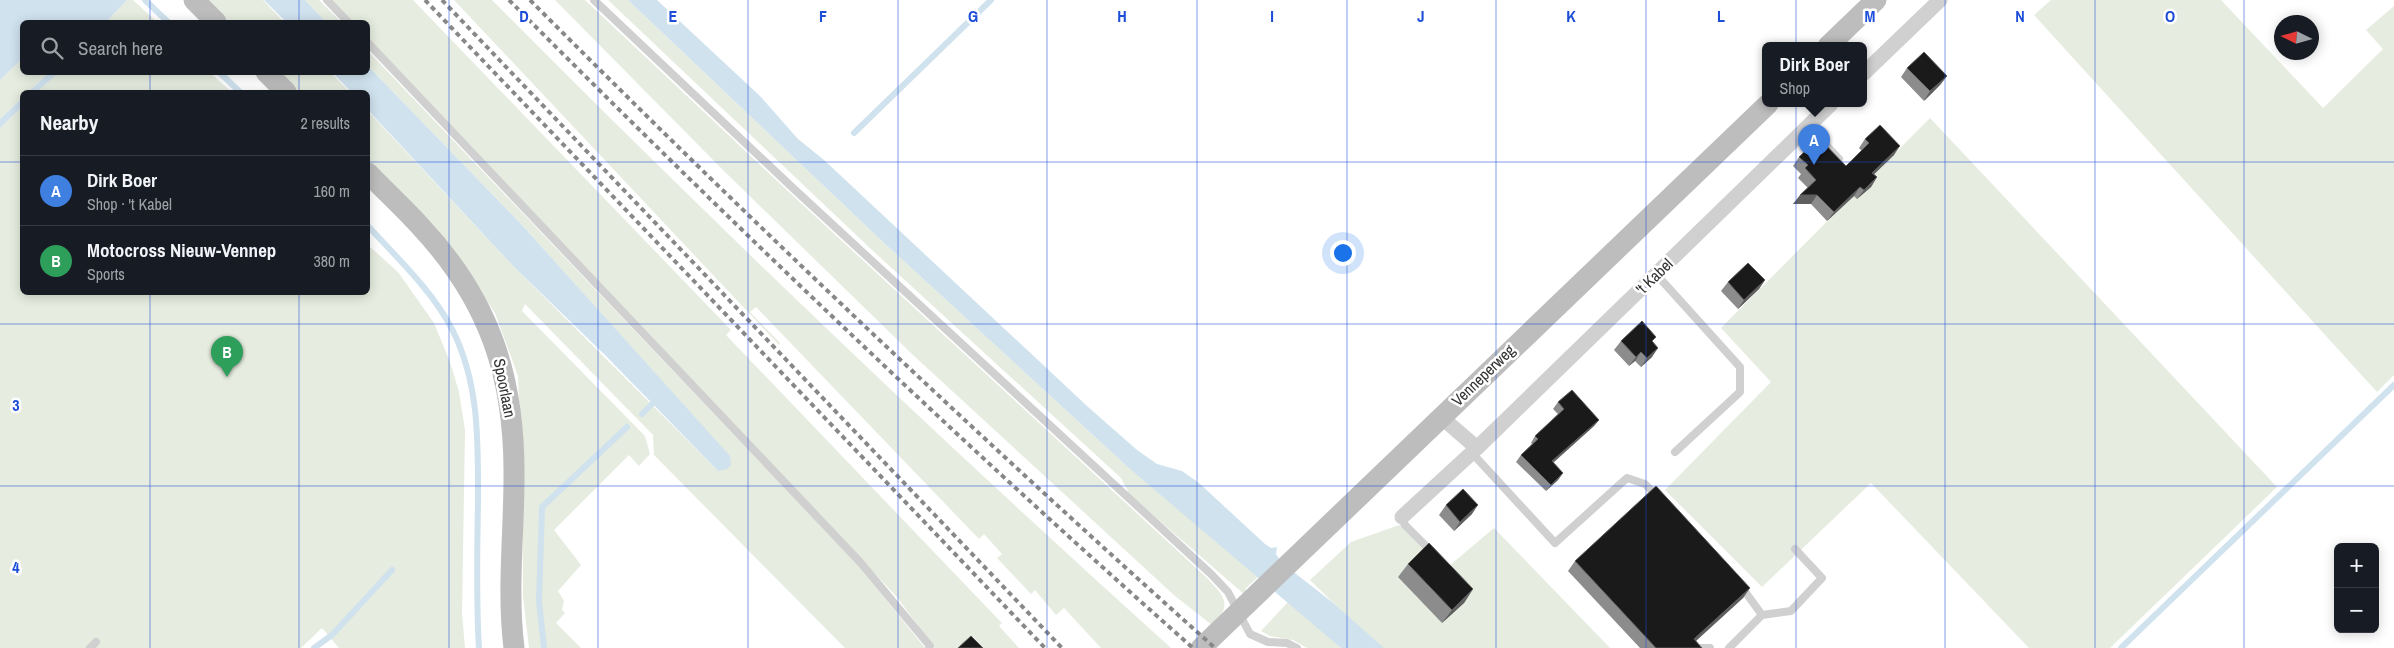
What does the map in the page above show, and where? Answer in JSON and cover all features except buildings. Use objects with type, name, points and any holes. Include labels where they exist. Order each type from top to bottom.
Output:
[{"type":"main road","points":[[194,0],[214,20]]},
{"type":"main road","points":[[1832,42],[1876,0]]},
{"type":"main road","points":[[269,75],[284,90]]},
{"type":"main road","name":"Venneperweg","points":[[1201,648],[1440,416],[1765,107]]},
{"type":"main road","name":"Spoorlaan","points":[[370,175],[422,228],[455,269],[478,306],[500,355],[508,392],[514,447],[511,603],[514,648]]},
{"type":"street","points":[[1867,70],[1940,0]]},
{"type":"street","name":"'t Kabel","points":[[1402,517],[1475,450],[1828,107]]},
{"type":"street","points":[[1440,416],[1475,450]]},
{"type":"lane","points":[[327,0],[346,20]]},
{"type":"lane","points":[[594,0],[808,203],[1211,574],[1244,606],[1250,634],[1268,642],[1288,643],[1296,648]]},
{"type":"lane","points":[[370,45],[860,562],[924,639],[929,648]]},
{"type":"lane","points":[[1808,126],[1842,162]]},
{"type":"lane","points":[[1656,274],[1740,367],[1740,392],[1675,452]]},
{"type":"lane","points":[[1475,450],[1555,543],[1627,478],[1645,484],[1666,505]]},
{"type":"lane","points":[[1402,517],[1405,524],[1439,559]]},
{"type":"lane","points":[[1729,648],[1762,615],[1790,611],[1822,578],[1795,549]]},
{"type":"lane","points":[[1734,577],[1762,615]]},
{"type":"lane","points":[[90,648],[96,642]]},
{"type":"lane","points":[[1701,648],[1710,648]]},
{"type":"shaded area","points":[[127,0],[133,0],[155,20],[108,20]]},
{"type":"shaded area","points":[[206,0],[263,0],[282,20],[226,20]]},
{"type":"shaded area","points":[[305,0],[319,0],[339,20],[324,20]]},
{"type":"shaded area","points":[[330,0],[413,0],[731,330],[726,335],[1002,623],[999,626],[1019,648],[983,648],[973,637],[961,648],[935,648],[896,596],[370,42],[370,20],[349,20]]},
{"type":"shaded area","points":[[454,0],[492,0],[658,166],[827,329],[998,490],[1171,648],[1101,648],[1064,608],[1056,615],[1035,590],[1031,594],[997,558],[1002,554],[984,534],[979,539],[756,307],[750,312],[780,343],[779,345]]},
{"type":"shaded area","points":[[555,0],[585,0],[790,193],[1207,578],[1224,601],[1223,612],[1219,618],[1212,625],[1175,596],[913,355],[724,171]]},
{"type":"shaded area","points":[[608,0],[628,0],[882,241],[1130,469],[1259,576],[1245,589],[1247,592],[1245,595],[1130,495],[1121,478],[872,250]]},
{"type":"shaded area","points":[[2051,0],[2221,0],[2274,56],[2274,60],[2278,60],[2323,108],[2383,49],[2366,30],[2394,6],[2394,375],[2377,392],[2034,15]]},
{"type":"shaded area","points":[[370,53],[857,564],[925,648],[845,648],[654,455],[653,435],[525,304],[522,311],[645,436],[650,454],[639,466],[629,455],[554,530],[581,565],[558,591],[564,601],[562,610],[565,613],[556,623],[581,648],[529,648],[523,596],[523,499],[518,376],[495,313],[438,232],[370,164],[370,113],[514,267],[718,471],[730,457],[521,224],[370,68]]},
{"type":"shaded area","points":[[20,61],[20,75],[47,75],[30,90],[20,90],[20,100],[0,119],[0,80]]},
{"type":"shaded area","points":[[55,75],[212,75],[230,90],[39,90]]},
{"type":"shaded area","points":[[280,75],[333,75],[348,90],[296,90]]},
{"type":"shaded area","points":[[20,109],[20,295],[370,295],[370,247],[398,272],[434,323],[450,362],[459,392],[465,430],[462,613],[465,648],[339,648],[322,628],[301,648],[0,648],[0,128]]},
{"type":"shaded area","points":[[1930,118],[2277,487],[2110,648],[2029,648],[1871,483],[1762,587],[1665,490],[1771,382],[1721,328]]},
{"type":"shaded area","points":[[1402,524],[1449,566],[1494,528],[1610,648],[1379,648],[1310,580],[1351,542]]},
{"type":"shaded area","points":[[1289,601],[1341,648],[1307,648],[1293,640],[1270,636],[1261,631]]},
{"type":"water","points":[[0,0],[127,0],[108,20],[20,20],[20,61],[0,80]]},
{"type":"water","points":[[264,0],[305,0],[324,20],[284,20]]},
{"type":"water","points":[[628,0],[657,0],[760,96],[798,139],[824,160],[1087,406],[1137,450],[1157,464],[1182,471],[1199,483],[1265,544],[1271,548],[1277,547],[1276,554],[1282,563],[1332,602],[1384,648],[1341,648],[1130,469],[882,241]]},
{"type":"water","points":[[370,68],[521,224],[730,456],[731,465],[727,469],[718,471],[605,355],[514,267],[370,112],[370,90],[349,90],[335,75],[370,75]]},
{"type":"water","points":[[47,75],[56,75],[39,90],[30,90]]},
{"type":"water","points":[[20,100],[20,109],[0,128],[0,119]]},
{"type":"waterway","points":[[145,0],[166,20]]},
{"type":"waterway","points":[[854,133],[991,0]]},
{"type":"waterway","points":[[222,75],[238,90]]},
{"type":"waterway","points":[[370,228],[413,274],[444,314],[461,350],[468,371],[476,414],[477,437],[479,648]]},
{"type":"waterway","points":[[2121,648],[2394,385]]},
{"type":"waterway","points":[[642,414],[657,399]]},
{"type":"waterway","points":[[544,648],[539,601],[542,507],[627,427]]},
{"type":"waterway","points":[[314,648],[332,635],[392,570]]},
{"type":"railway","points":[[425,0],[1045,648]]},
{"type":"railway","points":[[442,0],[1062,648]]},
{"type":"railway","points":[[509,0],[676,166],[846,330],[1105,570],[1193,648]]},
{"type":"railway","points":[[530,0],[698,166],[868,329],[1040,490],[1215,648]]},
{"type":"place","name":"Dirk Boer","points":[[1814,165]]},
{"type":"place","name":"Motocross Nieuw-Vennep","points":[[227,377]]}]
